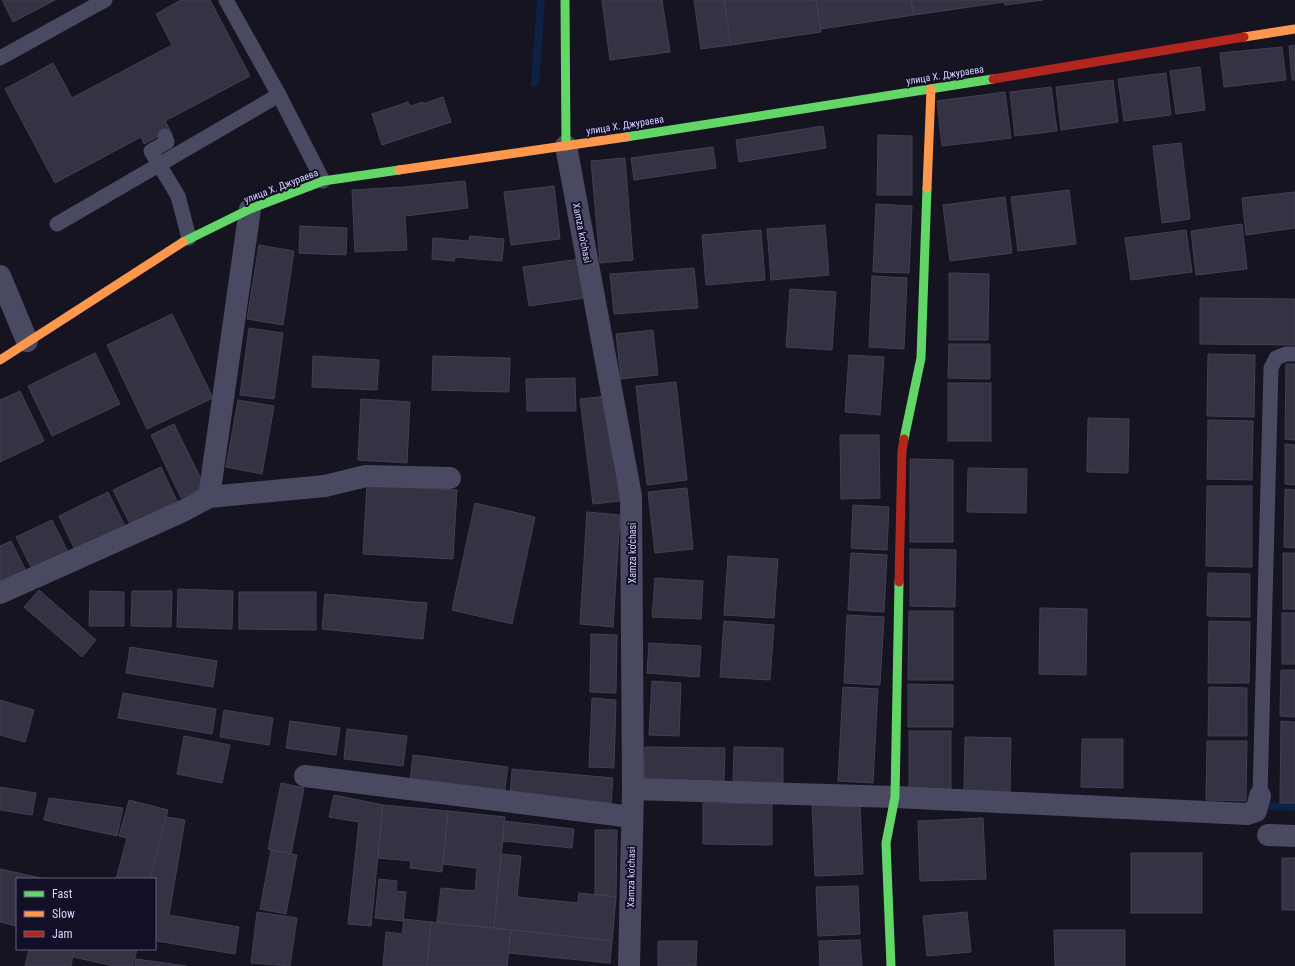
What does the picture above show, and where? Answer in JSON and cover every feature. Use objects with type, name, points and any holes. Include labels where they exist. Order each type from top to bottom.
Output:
[{"type":"street","points":[[565,0],[566,146]]},
{"type":"street","name":"улица Х. Джураева","points":[[0,360],[27,341],[189,238],[250,209],[323,181],[566,146],[931,89],[1295,29]]},
{"type":"street","points":[[890,966],[886,843],[895,797],[902,451],[921,358],[931,89]]},
{"type":"street","name":"Xamza ko'chasi","points":[[566,146],[631,496],[633,790],[629,966]]},
{"type":"street","points":[[209,497],[250,209]]},
{"type":"street","points":[[0,276],[27,341]]},
{"type":"street","points":[[0,593],[181,512],[209,497],[325,486],[366,476],[450,478]]},
{"type":"street","points":[[305,776],[632,817]]},
{"type":"street","points":[[633,790],[895,797],[1247,814],[1256,811],[1260,796]]},
{"type":"street","points":[[1268,835],[1295,836]]},
{"type":"lane","points":[[0,58],[105,0]]},
{"type":"lane","points":[[226,0],[279,95],[323,181]]},
{"type":"lane","points":[[57,224],[163,169],[279,95]]},
{"type":"lane","points":[[165,136],[167,142],[151,150],[178,196],[189,238]]},
{"type":"lane","points":[[1260,796],[1271,368],[1276,358],[1286,354],[1295,354]]},
{"type":"building","points":[[2,0],[55,0],[13,22]]},
{"type":"building","points":[[181,0],[210,0],[250,76],[165,121],[170,130],[144,144],[141,137],[55,183],[5,89],[53,63],[72,98],[172,45],[156,14]]},
{"type":"building","points":[[602,0],[662,0],[670,52],[610,60]]},
{"type":"building","points":[[694,0],[724,0],[731,45],[701,49]]},
{"type":"building","points":[[724,0],[816,0],[821,32],[731,45]]},
{"type":"building","points":[[816,0],[911,0],[914,15],[821,29]]},
{"type":"building","points":[[911,0],[1004,0],[1004,2],[914,15]]},
{"type":"building","points":[[1004,0],[1043,0],[1005,5]]},
{"type":"building","points":[[1295,45],[1295,80],[1292,80],[1289,46]]},
{"type":"building","points":[[1282,47],[1286,80],[1224,87],[1220,53]]},
{"type":"building","points":[[1200,67],[1205,110],[1176,114],[1170,71]]},
{"type":"building","points":[[1166,73],[1171,115],[1124,121],[1118,79]]},
{"type":"building","points":[[1113,80],[1118,122],[1061,130],[1056,87]]},
{"type":"building","points":[[1051,87],[1057,131],[1015,136],[1010,92]]},
{"type":"building","points":[[1005,92],[1011,138],[942,146],[937,101]]},
{"type":"building","points":[[443,97],[451,122],[382,145],[372,114],[408,102],[410,106],[423,102],[423,104]]},
{"type":"building","points":[[823,126],[826,148],[739,162],[736,140]]},
{"type":"building","points":[[878,135],[912,136],[912,195],[877,195]]},
{"type":"building","points":[[1181,143],[1190,219],[1162,223],[1153,146]]},
{"type":"building","points":[[713,147],[716,168],[634,180],[631,158]]},
{"type":"building","points":[[625,158],[633,260],[600,263],[591,161]]},
{"type":"building","points":[[465,181],[468,208],[405,216],[407,250],[355,252],[352,190]]},
{"type":"building","points":[[554,186],[560,239],[511,245],[504,192]]},
{"type":"building","points":[[1069,190],[1076,244],[1018,251],[1011,197]]},
{"type":"building","points":[[1295,192],[1295,228],[1246,235],[1242,198]]},
{"type":"building","points":[[1005,197],[1012,253],[950,261],[943,205]]},
{"type":"building","points":[[876,204],[912,206],[909,273],[873,272]]},
{"type":"building","points":[[1242,224],[1247,269],[1196,275],[1191,231]]},
{"type":"building","points":[[825,225],[829,275],[771,280],[767,229]]},
{"type":"building","points":[[300,226],[347,228],[346,255],[299,253]]},
{"type":"building","points":[[761,230],[765,280],[706,285],[702,235]]},
{"type":"building","points":[[1186,230],[1192,272],[1131,280],[1125,238]]},
{"type":"building","points":[[470,236],[504,239],[502,261],[455,257],[454,261],[432,259],[433,238],[469,241]]},
{"type":"building","points":[[259,245],[294,251],[283,325],[247,319]]},
{"type":"building","points":[[580,259],[585,298],[529,306],[523,267]]},
{"type":"building","points":[[694,268],[698,308],[614,314],[610,274]]},
{"type":"building","points":[[949,273],[989,274],[988,340],[949,340]]},
{"type":"building","points":[[872,276],[907,278],[904,349],[869,347]]},
{"type":"building","points":[[790,289],[836,292],[832,350],[786,347]]},
{"type":"building","points":[[1200,298],[1295,299],[1295,345],[1200,344]]},
{"type":"building","points":[[172,314],[213,398],[147,429],[107,345]]},
{"type":"building","points":[[249,328],[283,333],[274,399],[240,395]]},
{"type":"building","points":[[653,330],[658,375],[621,379],[616,334]]},
{"type":"building","points":[[949,344],[990,344],[990,379],[948,378]]},
{"type":"building","points":[[95,353],[120,404],[52,436],[28,386]]},
{"type":"building","points":[[1208,354],[1255,355],[1254,417],[1207,416]]},
{"type":"building","points":[[849,355],[884,357],[880,415],[845,412]]},
{"type":"building","points":[[313,356],[379,360],[377,390],[312,387]]},
{"type":"building","points":[[433,356],[510,358],[509,392],[432,390]]},
{"type":"building","points":[[1286,364],[1295,364],[1295,440],[1285,439]]},
{"type":"building","points":[[575,378],[576,411],[527,411],[526,379]]},
{"type":"building","points":[[676,382],[687,480],[647,485],[636,386]]},
{"type":"building","points":[[948,383],[991,383],[991,441],[948,441]]},
{"type":"building","points":[[20,391],[44,441],[0,462],[0,400]]},
{"type":"building","points":[[608,396],[620,501],[593,504],[580,399]]},
{"type":"building","points":[[361,399],[410,402],[407,463],[358,460]]},
{"type":"building","points":[[238,400],[274,406],[262,474],[226,467]]},
{"type":"building","points":[[1088,418],[1129,419],[1128,473],[1087,472]]},
{"type":"building","points":[[1208,420],[1253,421],[1252,480],[1207,479]]},
{"type":"building","points":[[174,424],[205,487],[181,498],[151,435]]},
{"type":"building","points":[[840,435],[879,435],[880,498],[841,499]]},
{"type":"building","points":[[1285,444],[1295,445],[1295,485],[1285,484]]},
{"type":"building","points":[[910,459],[953,460],[953,542],[910,542]]},
{"type":"building","points":[[161,467],[177,501],[130,524],[113,490]]},
{"type":"building","points":[[968,468],[1027,469],[1026,513],[967,512]]},
{"type":"building","points":[[367,485],[457,490],[453,559],[363,554]]},
{"type":"building","points":[[1207,486],[1252,486],[1252,567],[1206,566]]},
{"type":"building","points":[[687,488],[693,549],[655,553],[648,492]]},
{"type":"building","points":[[1285,489],[1295,490],[1295,548],[1284,547]]},
{"type":"building","points":[[108,492],[125,526],[75,550],[59,516]]},
{"type":"building","points":[[475,503],[535,517],[512,624],[452,610]]},
{"type":"building","points":[[853,505],[889,507],[887,550],[851,548]]},
{"type":"building","points":[[587,512],[620,515],[613,627],[580,624]]},
{"type":"building","points":[[52,520],[69,554],[33,571],[16,537]]},
{"type":"building","points":[[11,541],[27,573],[0,586],[0,546]]},
{"type":"building","points":[[910,549],[956,550],[955,607],[910,606]]},
{"type":"building","points":[[851,553],[887,555],[884,612],[848,610]]},
{"type":"building","points":[[1283,553],[1295,553],[1295,609],[1283,609]]},
{"type":"building","points":[[728,556],[778,559],[774,618],[724,615]]},
{"type":"building","points":[[1208,573],[1250,574],[1250,617],[1207,616]]},
{"type":"building","points":[[655,578],[703,581],[701,619],[652,617]]},
{"type":"building","points":[[178,589],[233,591],[232,629],[177,627]]},
{"type":"building","points":[[39,590],[96,640],[82,657],[24,607]]},
{"type":"building","points":[[90,591],[124,592],[124,626],[89,626]]},
{"type":"building","points":[[132,591],[172,591],[171,627],[131,626]]},
{"type":"building","points":[[239,592],[316,592],[316,630],[239,629]]},
{"type":"building","points":[[325,594],[427,603],[423,639],[322,629]]},
{"type":"building","points":[[1040,608],[1087,609],[1086,675],[1039,674]]},
{"type":"building","points":[[909,611],[953,611],[953,680],[908,680]]},
{"type":"building","points":[[1282,613],[1295,613],[1295,664],[1282,664]]},
{"type":"building","points":[[847,615],[884,617],[880,685],[844,683]]},
{"type":"building","points":[[724,621],[774,625],[770,680],[720,677]]},
{"type":"building","points":[[1209,621],[1250,622],[1249,683],[1208,683]]},
{"type":"building","points":[[591,634],[617,635],[616,693],[590,692]]},
{"type":"building","points":[[649,643],[701,646],[699,677],[647,673]]},
{"type":"building","points":[[130,647],[217,661],[213,687],[126,673]]},
{"type":"building","points":[[1281,670],[1295,670],[1295,717],[1280,716]]},
{"type":"building","points":[[652,681],[681,683],[679,736],[649,735]]},
{"type":"building","points":[[908,684],[953,685],[953,727],[908,727]]},
{"type":"building","points":[[843,687],[878,689],[873,783],[838,781]]},
{"type":"building","points":[[1209,687],[1247,688],[1247,736],[1208,736]]},
{"type":"building","points":[[123,693],[216,709],[212,734],[118,718]]},
{"type":"building","points":[[592,698],[616,700],[614,768],[589,767]]},
{"type":"building","points":[[0,700],[34,710],[25,742],[0,735]]},
{"type":"building","points":[[224,710],[273,718],[269,745],[220,737]]},
{"type":"building","points":[[290,721],[340,728],[336,755],[286,748]]},
{"type":"building","points":[[1281,721],[1295,722],[1295,803],[1280,803]]},
{"type":"building","points":[[347,729],[407,736],[403,766],[344,759]]},
{"type":"building","points":[[909,731],[951,731],[951,791],[909,791]]},
{"type":"building","points":[[184,736],[230,745],[222,783],[177,774]]},
{"type":"building","points":[[965,737],[1011,738],[1010,792],[964,791]]},
{"type":"building","points":[[1082,739],[1123,739],[1123,788],[1081,787]]},
{"type":"building","points":[[1207,741],[1247,741],[1246,801],[1206,800]]},
{"type":"building","points":[[645,747],[725,748],[724,781],[644,780]]},
{"type":"building","points":[[734,747],[783,748],[783,783],[733,782]]},
{"type":"building","points":[[413,755],[508,767],[504,795],[410,782]]},
{"type":"building","points":[[512,769],[613,778],[611,804],[510,796]]},
{"type":"building","points":[[281,783],[304,788],[291,854],[268,849]]},
{"type":"building","points":[[0,787],[36,793],[32,815],[0,810]]},
{"type":"building","points":[[334,795],[383,805],[371,926],[348,924],[359,822],[329,817]]},
{"type":"building","points":[[49,798],[123,808],[117,836],[44,820]]},
{"type":"building","points":[[129,800],[168,810],[150,878],[116,878],[127,838],[119,836]]},
{"type":"building","points":[[703,803],[772,804],[772,845],[703,844]]},
{"type":"building","points":[[860,803],[863,874],[815,876],[812,805]]},
{"type":"building","points":[[383,805],[448,811],[442,872],[410,868],[411,861],[378,858]]},
{"type":"building","points":[[448,811],[505,817],[494,928],[437,922],[441,888],[475,891],[477,868],[443,864]]},
{"type":"building","points":[[166,817],[185,820],[169,915],[239,927],[235,954],[157,941],[156,878],[150,878]]},
{"type":"building","points":[[983,818],[986,879],[920,881],[918,821]]},
{"type":"building","points":[[504,821],[574,829],[572,848],[503,841]]},
{"type":"building","points":[[595,830],[617,830],[616,897],[595,894]]},
{"type":"building","points":[[271,850],[297,855],[286,914],[260,909]]},
{"type":"building","points":[[1131,853],[1202,853],[1202,913],[1131,913]]},
{"type":"building","points":[[501,854],[521,856],[517,897],[578,903],[579,893],[616,897],[612,941],[494,928]]},
{"type":"building","points":[[1282,858],[1295,858],[1295,910],[1282,910]]},
{"type":"building","points":[[0,869],[40,878],[16,878],[16,926],[0,922]]},
{"type":"building","points":[[379,879],[397,881],[396,891],[406,892],[403,921],[375,918]]},
{"type":"building","points":[[858,886],[860,934],[818,936],[816,887]]},
{"type":"building","points":[[257,912],[297,918],[290,966],[251,963]]},
{"type":"building","points":[[967,912],[971,952],[927,956],[923,916]]},
{"type":"building","points":[[404,919],[431,922],[427,966],[383,966],[386,932],[402,934]]},
{"type":"building","points":[[431,922],[511,930],[507,966],[427,966]]},
{"type":"building","points":[[511,930],[612,941],[610,963],[508,953]]},
{"type":"building","points":[[1054,930],[1125,930],[1125,966],[1055,966]]},
{"type":"building","points":[[860,940],[862,966],[820,966],[819,941]]},
{"type":"building","points":[[658,941],[697,941],[696,966],[658,966]]},
{"type":"building","points":[[29,950],[74,950],[71,966],[25,966]]},
{"type":"building","points":[[74,950],[137,950],[133,966],[114,966],[73,957]]},
{"type":"building","points":[[136,959],[187,966],[135,966]]},
{"type":"waterway","points":[[535,83],[541,0]]},
{"type":"waterway","points":[[1259,806],[1295,807]]},
{"type":"traffic: fast","points":[[565,0],[566,146]]},
{"type":"traffic: fast","points":[[626,137],[993,79]]},
{"type":"traffic: fast","points":[[183,242],[250,209],[323,181],[399,170]]},
{"type":"traffic: fast","points":[[904,439],[921,358],[927,188]]},
{"type":"traffic: fast","points":[[891,966],[886,843],[895,797],[899,582]]},
{"type":"traffic: slow","points":[[1244,37],[1295,29]]},
{"type":"traffic: slow","points":[[927,188],[931,89]]},
{"type":"traffic: slow","points":[[399,170],[626,137]]},
{"type":"traffic: slow","points":[[0,360],[183,242]]},
{"type":"traffic: jam","points":[[993,79],[1244,37]]},
{"type":"traffic: jam","points":[[899,582],[902,451],[904,439]]}]
